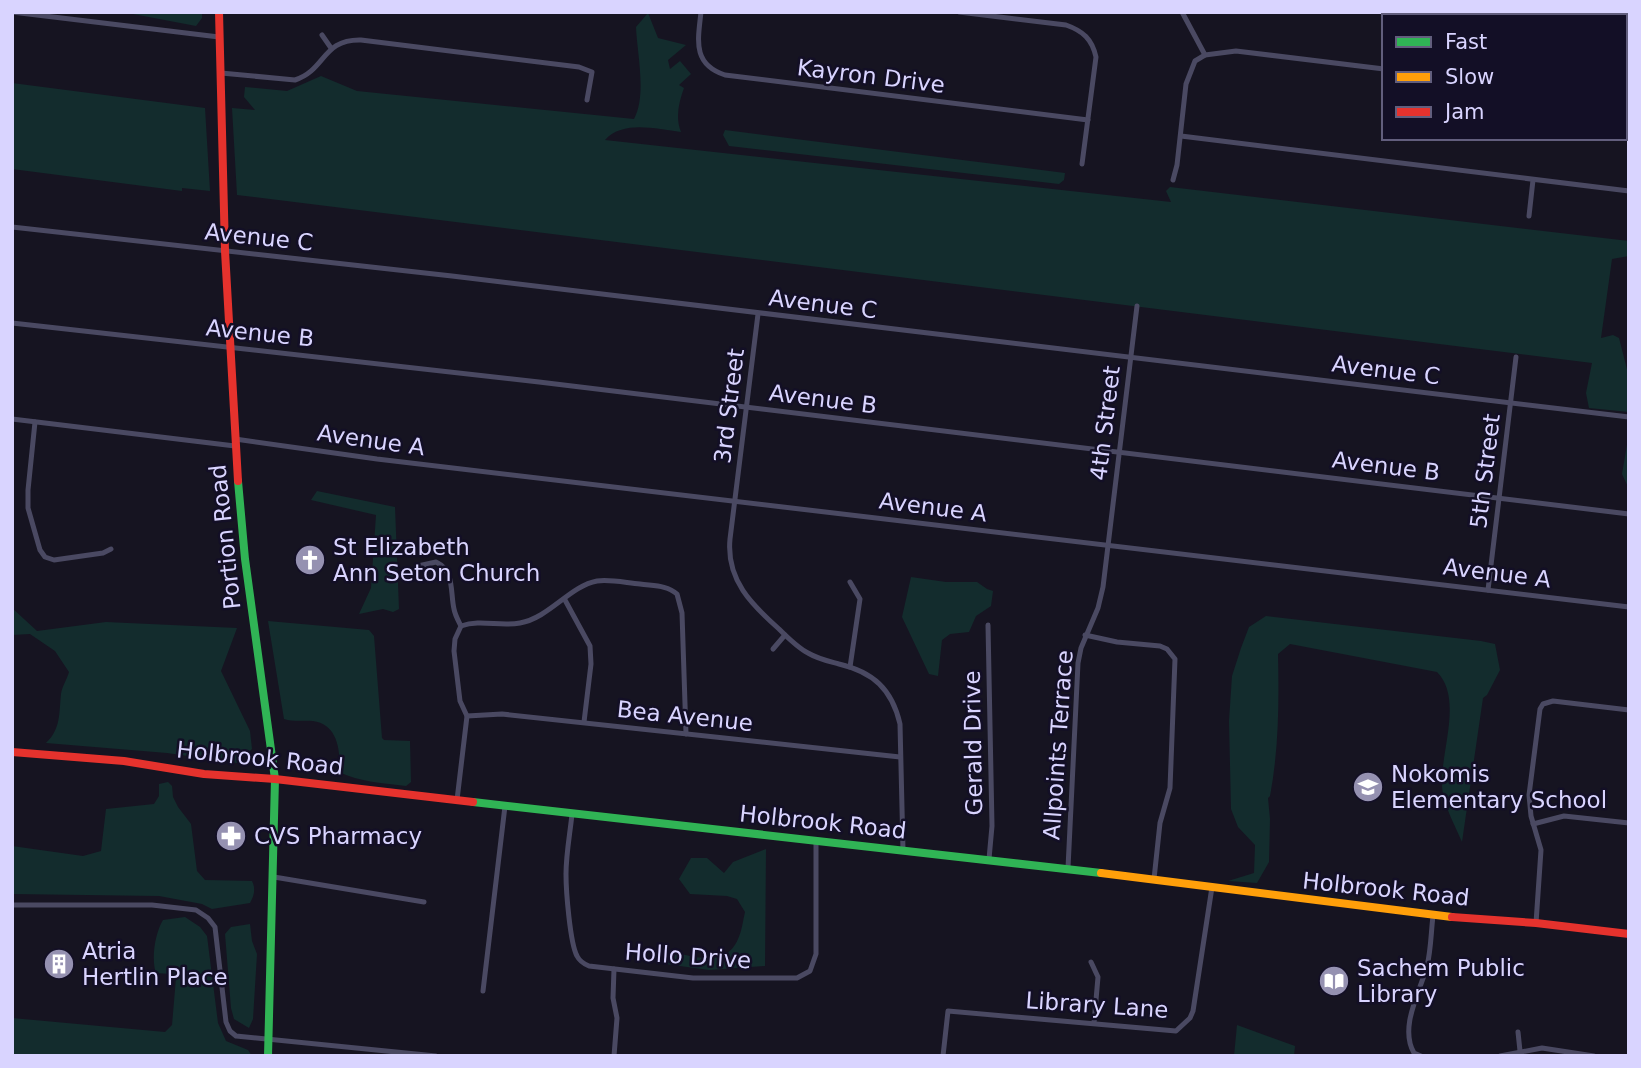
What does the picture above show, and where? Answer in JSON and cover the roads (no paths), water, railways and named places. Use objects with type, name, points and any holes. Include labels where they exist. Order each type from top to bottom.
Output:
[{"type":"street","points":[[12,12],[219,37]]},
{"type":"street","points":[[89,21],[90,12]]},
{"type":"street","name":"Portion Road","points":[[219,12],[225,251],[235,442],[245,559],[275,779],[268,1056]]},
{"type":"street","name":"Kayron Drive","points":[[701,12],[698,45],[701,57],[708,67],[725,75],[1087,120]]},
{"type":"street","points":[[959,12],[1066,25],[1079,30],[1088,38],[1096,57],[1082,163]]},
{"type":"street","points":[[1182,12],[1205,55]]},
{"type":"street","points":[[322,35],[331,48]]},
{"type":"street","points":[[221,73],[295,80],[312,71],[331,48],[342,42],[361,40],[579,67],[592,72],[587,100]]},
{"type":"street","points":[[1173,180],[1190,72],[1195,61],[1205,55],[1236,51],[1382,69]]},
{"type":"street","points":[[1181,136],[1629,191]]},
{"type":"street","points":[[1529,216],[1533,180]]},
{"type":"street","name":"Avenue C","points":[[12,227],[439,274],[1629,417]]},
{"type":"street","name":"4th Street","points":[[1108,545],[1137,306]]},
{"type":"street","name":"3rd Street","points":[[758,314],[729,549],[736,581],[751,604],[807,653],[850,667],[875,680],[894,701],[900,723],[903,850]]},
{"type":"street","name":"Avenue B","points":[[12,323],[1629,514]]},
{"type":"street","name":"5th Street","points":[[1488,590],[1516,356]]},
{"type":"street","name":"Avenue A","points":[[12,419],[235,442],[1629,607]]},
{"type":"street","points":[[35,422],[28,508],[40,550],[45,557],[54,560],[103,554],[111,549]]},
{"type":"street","name":"Allpoints Terrace","points":[[1068,869],[1079,656],[1085,635],[1098,608],[1108,545]]},
{"type":"street","points":[[418,566],[436,562],[447,570],[453,609],[461,626],[455,639],[454,650],[460,701],[467,716],[457,800]]},
{"type":"street","points":[[461,626],[476,622],[520,623],[537,617],[583,587],[598,581],[666,588],[677,594],[682,613],[686,734]]},
{"type":"street","points":[[850,583],[860,598],[850,667]]},
{"type":"street","points":[[565,600],[590,646],[591,664],[584,722]]},
{"type":"street","name":"Gerald Drive","points":[[988,625],[992,826],[989,859]]},
{"type":"street","points":[[774,649],[785,635]]},
{"type":"street","points":[[1085,635],[1160,646],[1167,649],[1175,660],[1171,779],[1160,823],[1154,879]]},
{"type":"street","points":[[1536,923],[1542,867],[1541,848],[1533,824],[1529,794],[1537,718],[1544,704],[1553,701],[1629,710]]},
{"type":"street","name":"Bea Avenue","points":[[467,716],[502,714],[900,757]]},
{"type":"street","name":"Holbrook Road","points":[[12,752],[124,761],[204,774],[275,779],[989,859],[1433,916],[1536,923],[1629,934]]},
{"type":"street","points":[[483,991],[505,806]]},
{"type":"street","name":"Hollo Drive","points":[[572,814],[566,876],[576,955],[583,964],[693,978],[797,978],[804,976],[812,968],[816,954],[816,841]]},
{"type":"street","points":[[1533,824],[1564,816],[1629,822]]},
{"type":"street","points":[[274,877],[424,902]]},
{"type":"street","name":"Library Lane","points":[[943,1056],[948,1010],[1176,1031],[1190,1018],[1195,1004],[1212,887]]},
{"type":"street","points":[[12,905],[152,905],[195,910],[208,918],[215,927],[226,1022],[236,1036],[436,1056]]},
{"type":"street","points":[[1421,1056],[1414,1053],[1409,1038],[1413,1009],[1427,966],[1433,916]]},
{"type":"street","points":[[1091,962],[1098,977],[1094,1023]]},
{"type":"street","points":[[614,969],[613,999],[617,1018],[614,1056]]},
{"type":"street","points":[[1518,1032],[1520,1051]]},
{"type":"street","points":[[1500,1056],[1542,1048],[1594,1056]]},
{"type":"place","name":"St Elizabeth Ann Seton Church","points":[[310,560]]},
{"type":"place","name":"Nokomis Elementary School","points":[[1368,787]]},
{"type":"place","name":"CVS Pharmacy","points":[[231,836]]},
{"type":"place","name":"Atria Hertlin Place","points":[[59,964]]},
{"type":"place","name":"Sachem Public Library","points":[[1334,981]]}]
